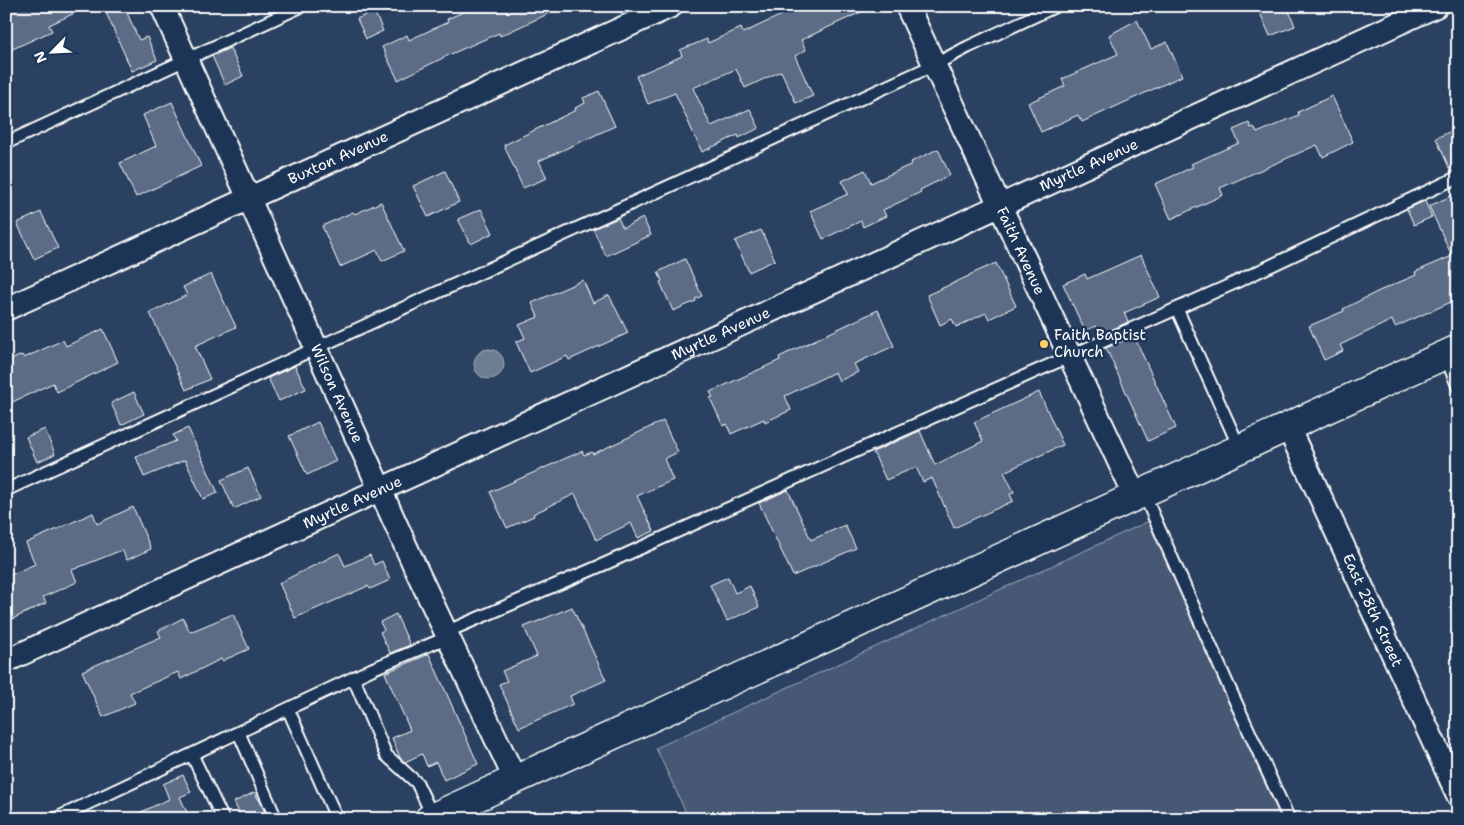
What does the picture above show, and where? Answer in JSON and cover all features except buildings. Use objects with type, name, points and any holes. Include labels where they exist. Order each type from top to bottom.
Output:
[{"type":"main road","points":[[431,818],[1451,352]]},
{"type":"street","name":"Wilson Avenue","points":[[162,6],[380,490],[515,779]]},
{"type":"street","name":"Buxton Avenue","points":[[6,308],[250,199],[671,6]]},
{"type":"street","name":"Faith Avenue","points":[[907,6],[1069,357],[1139,494]]},
{"type":"street","name":"Myrtle Avenue","points":[[6,661],[1436,6]]},
{"type":"street","name":"East 28th Street","points":[[1288,427],[1458,795]]},
{"type":"lane","points":[[6,143],[302,6]]},
{"type":"lane","points":[[6,490],[934,65],[1056,6]]},
{"type":"lane","points":[[55,819],[447,634],[1177,309],[1458,177]]},
{"type":"lane","points":[[1177,309],[1240,449]]},
{"type":"lane","points":[[1451,352],[1458,387]]},
{"type":"lane","points":[[1139,494],[1289,819]]},
{"type":"lane","points":[[354,679],[386,754],[417,783],[431,818]]},
{"type":"lane","points":[[288,709],[337,819]]},
{"type":"lane","points":[[239,732],[276,819]]},
{"type":"lane","points":[[192,755],[223,819]]},
{"type":"shaded area","points":[[489,349],[500,353],[504,364],[500,375],[489,379],[478,375],[474,364],[478,353]]},
{"type":"shaded area","points":[[1149,521],[1283,819],[689,819],[656,748]]},
{"type":"place","name":"Faith Baptist Church","points":[[1044,344]]}]
